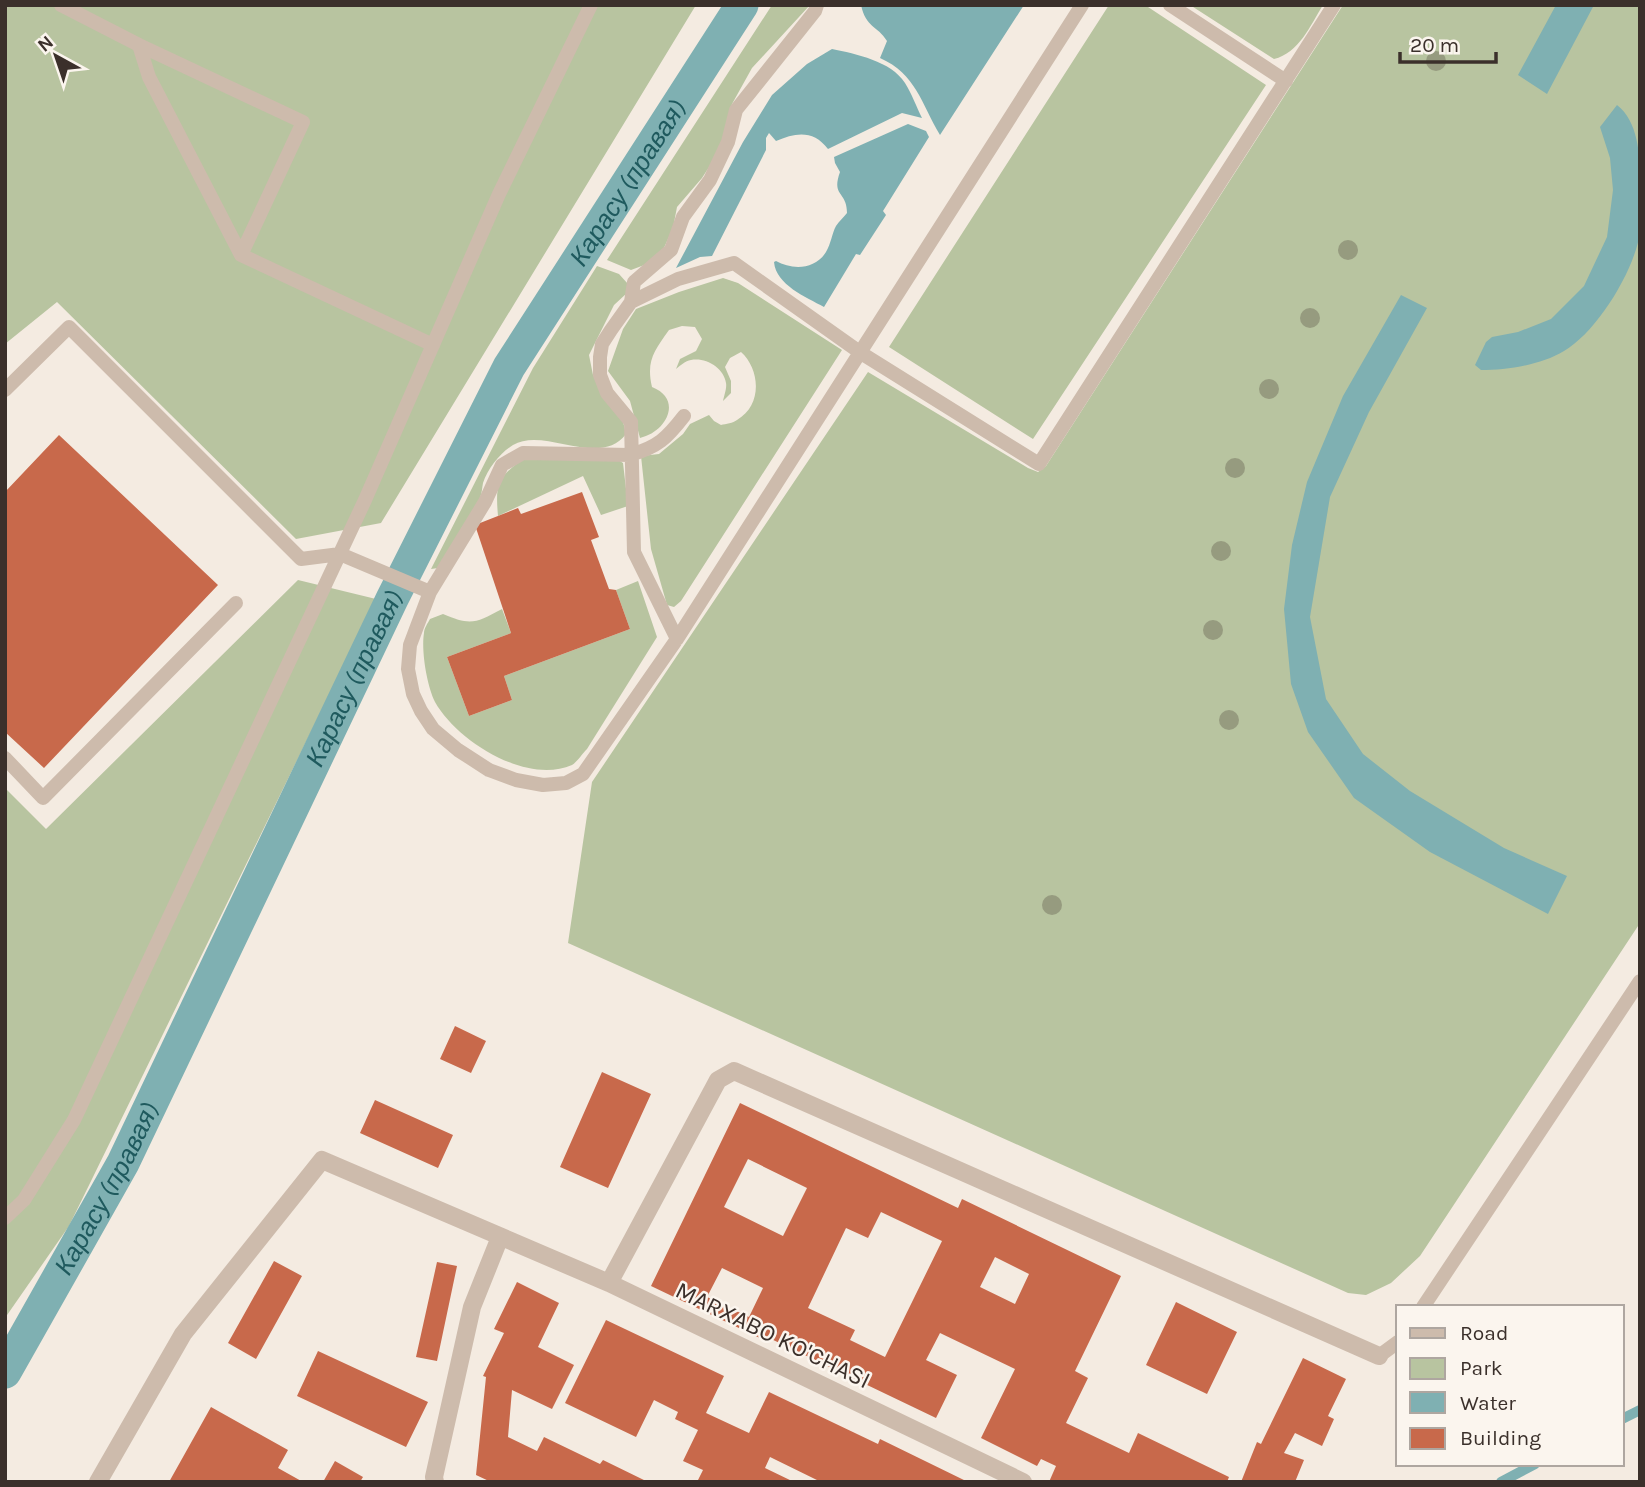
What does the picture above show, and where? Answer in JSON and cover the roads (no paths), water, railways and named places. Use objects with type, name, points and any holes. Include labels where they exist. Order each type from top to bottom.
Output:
[{"type":"street","points":[[609,1283],[718,1080],[734,1071],[1379,1356]]},
{"type":"street","name":"MARXABO KO'CHASI","points":[[98,1482],[183,1334],[322,1160],[609,1283],[1023,1482]]},
{"type":"street","points":[[438,1480],[472,1307],[500,1237]]},
{"type":"lane","points":[[61,5],[303,122],[242,255]]},
{"type":"lane","points":[[5,1218],[24,1200],[74,1120],[341,555],[499,194],[591,5]]},
{"type":"lane","points":[[631,302],[634,282],[671,250],[683,216],[710,180],[728,142],[736,110],[817,5]]},
{"type":"lane","points":[[684,416],[665,440],[645,451],[630,455],[523,453],[502,465],[485,502],[430,592],[410,645],[408,669],[413,694],[433,729],[458,750],[489,770],[516,780],[543,785],[566,783],[583,774],[677,639],[1083,5]]},
{"type":"lane","points":[[1170,5],[1286,80]]},
{"type":"lane","points":[[677,639],[634,552],[631,422],[607,393],[600,375],[600,357],[607,337],[631,302],[678,279],[734,263],[861,353],[1039,464],[1334,5]]},
{"type":"lane","points":[[139,45],[149,77],[242,255],[433,345]]},
{"type":"lane","points":[[5,390],[69,327],[301,559],[341,555],[430,592]]},
{"type":"lane","points":[[5,758],[43,798],[236,603]]},
{"type":"lane","points":[[1424,1305],[1640,981]]},
{"type":"lane","points":[[1379,1356],[1396,1343]]},
{"type":"water","points":[[861,5],[1024,5],[940,135],[910,81],[902,72],[880,58],[887,41],[869,22]]},
{"type":"water","points":[[1556,5],[1594,5],[1547,94],[1518,75]]},
{"type":"water","points":[[832,49],[872,60],[899,75],[922,118],[902,113],[828,149],[817,138],[804,134],[776,141],[769,133],[766,150],[712,256],[700,257],[676,268],[743,142],[772,95],[807,64]]},
{"type":"water","points":[[1617,105],[1634,129],[1640,170],[1640,232],[1631,264],[1601,315],[1577,342],[1545,360],[1524,366],[1481,370],[1475,365],[1486,342],[1492,337],[1518,332],[1551,319],[1584,286],[1607,237],[1613,190],[1610,158],[1600,127]]},
{"type":"water","points":[[908,124],[926,131],[929,137],[883,211],[886,215],[860,255],[856,254],[824,307],[786,284],[774,262],[803,267],[821,258],[829,246],[836,226],[847,213],[845,201],[837,186],[840,172],[834,157]]},
{"type":"water","points":[[1401,295],[1427,308],[1369,412],[1330,497],[1310,617],[1326,699],[1363,754],[1410,791],[1504,848],[1567,876],[1548,914],[1430,852],[1354,798],[1308,732],[1291,684],[1284,609],[1292,545],[1307,482],[1343,396]]},
{"type":"waterway","name":"Карасу (правая)","points":[[5,1372],[123,1163],[392,599],[509,367],[742,5]]},
{"type":"waterway","points":[[1624,1418],[1640,1410]]},
{"type":"waterway","points":[[1501,1482],[1531,1466]]}]
